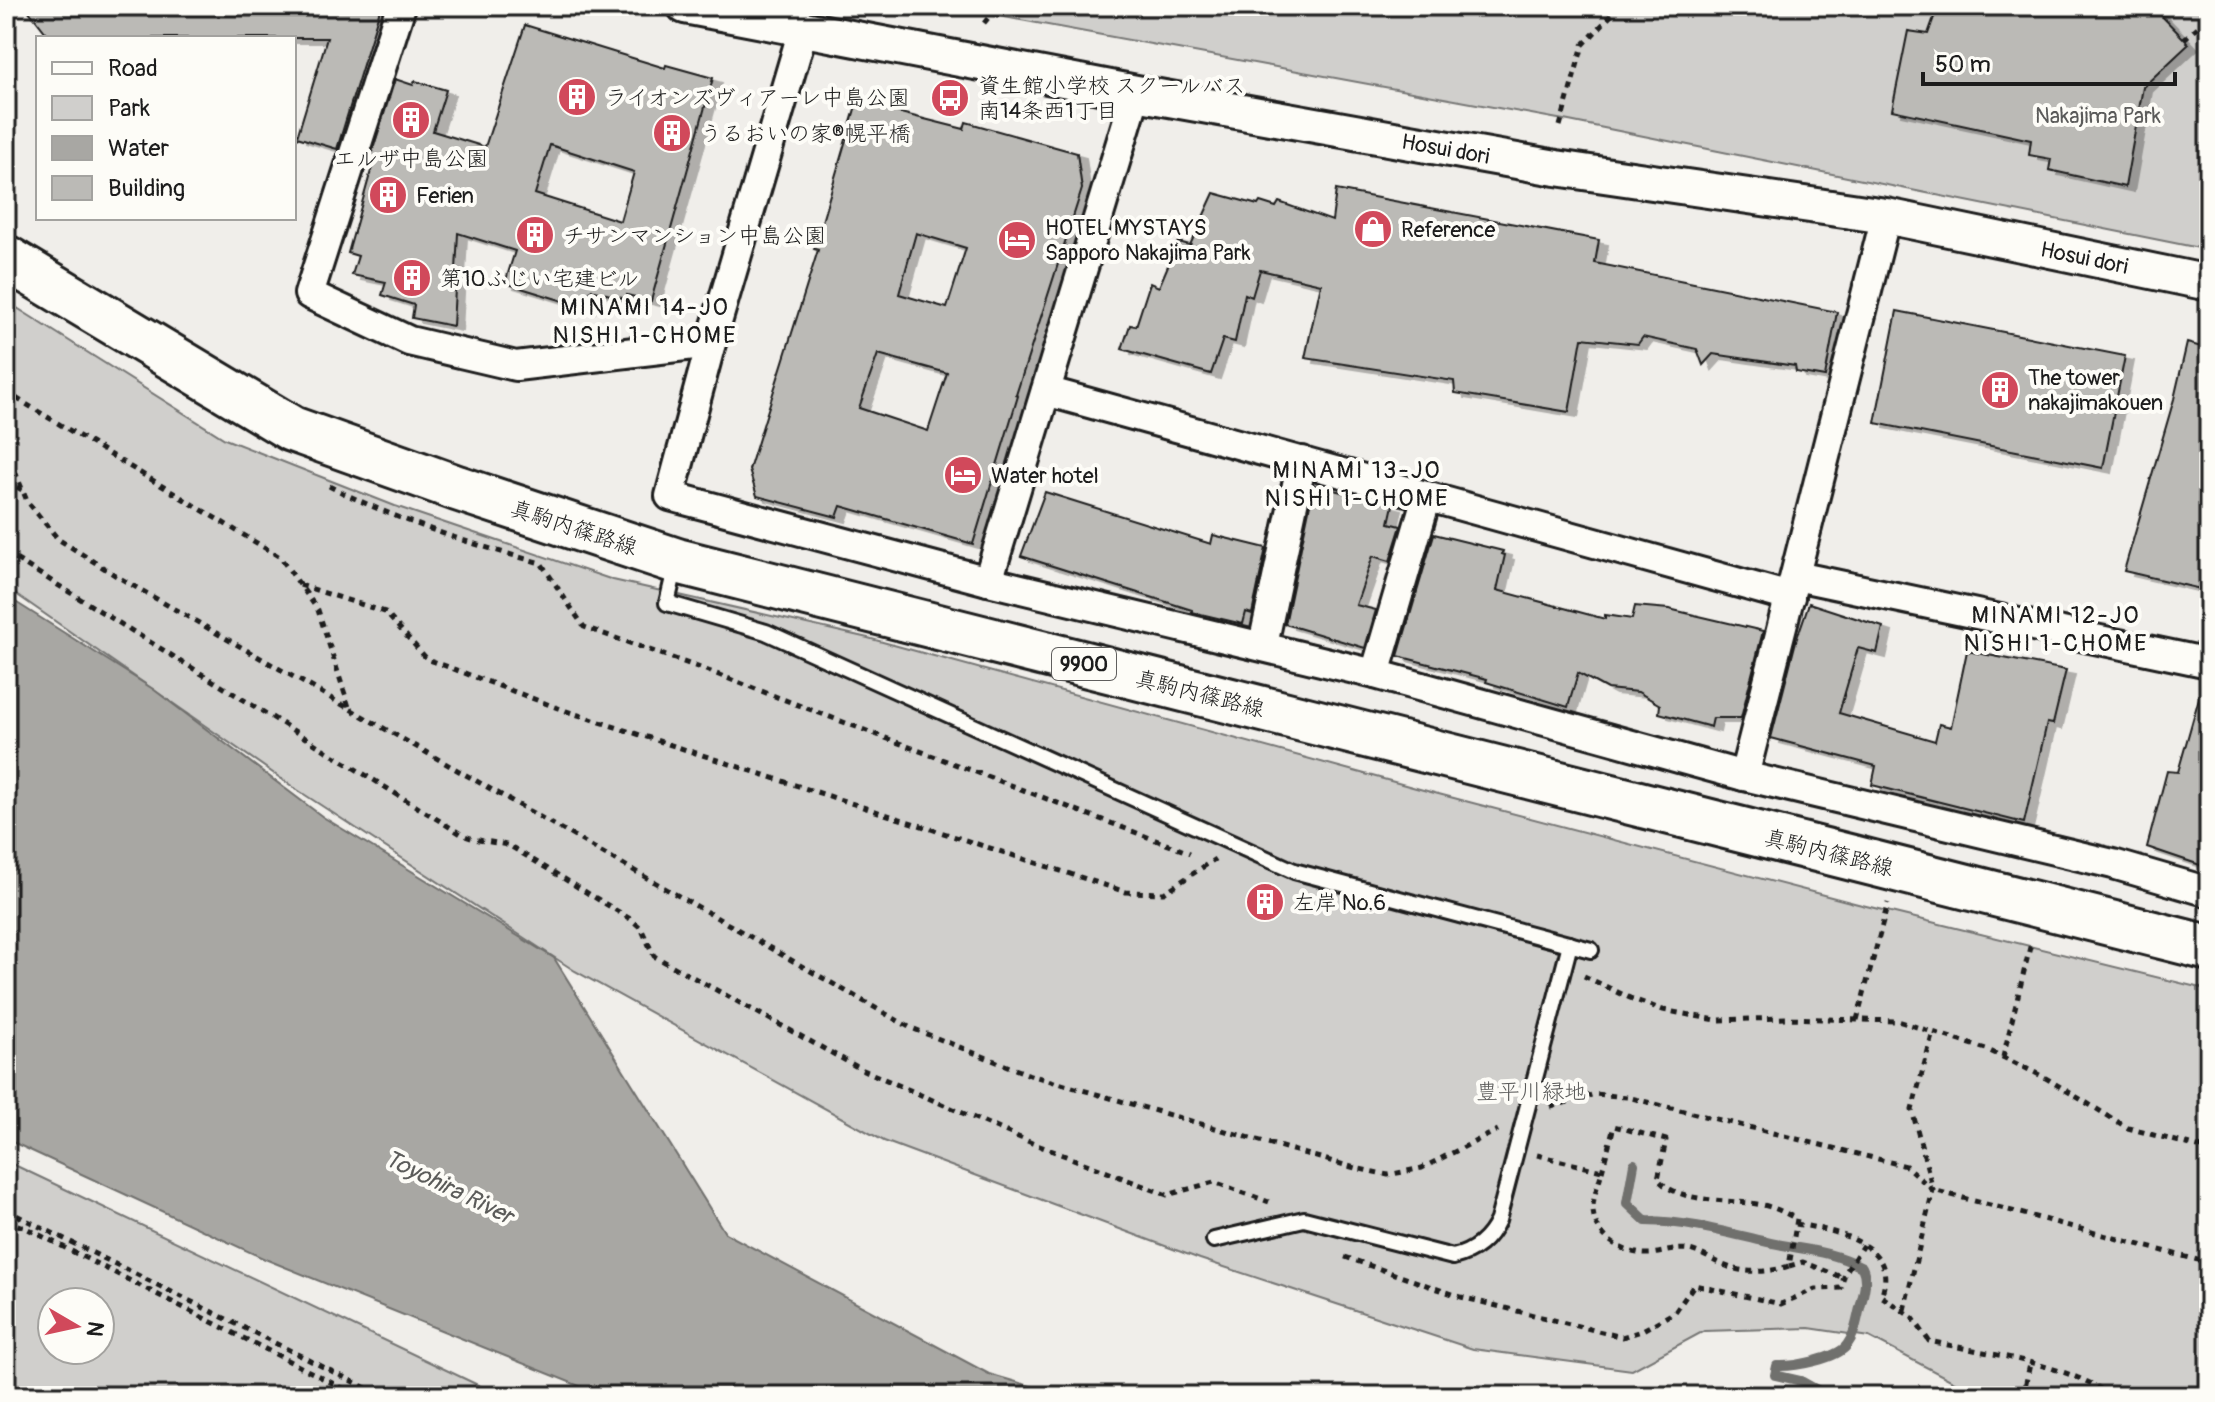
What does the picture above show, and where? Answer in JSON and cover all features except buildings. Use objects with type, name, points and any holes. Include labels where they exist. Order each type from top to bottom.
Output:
[{"type":"main road","name":"真駒内篠路線","points":[[6,258],[292,429],[677,561],[2209,948]]},
{"type":"street","points":[[401,6],[309,294],[409,341],[516,366],[711,343]]},
{"type":"street","name":"Hosui dori","points":[[685,6],[1136,93],[1556,168],[1886,216],[2209,283]]},
{"type":"street","points":[[803,30],[711,343],[670,496],[988,581],[1375,674],[1744,776],[2113,864],[2209,892]]},
{"type":"street","points":[[988,581],[1136,93]]},
{"type":"street","points":[[1744,776],[1886,216]]},
{"type":"street","points":[[1046,391],[1427,496],[1793,587],[2209,663]]},
{"type":"street","points":[[1263,645],[1302,461]]},
{"type":"street","points":[[1375,674],[1427,496]]},
{"type":"lane","points":[[677,561],[667,603],[766,632],[1294,871],[1591,950]]},
{"type":"lane","points":[[1214,1240],[1304,1219],[1435,1254],[1453,1257],[1469,1253],[1493,1231],[1570,944]]},
{"type":"path","points":[[984,23],[998,6]]},
{"type":"path","points":[[1560,126],[1583,45],[1620,6]]},
{"type":"path","points":[[2184,39],[2209,17]]},
{"type":"path","points":[[6,392],[280,557],[318,610],[351,711]]},
{"type":"path","points":[[6,449],[27,501],[58,539],[131,585],[909,1027],[1030,1075],[1388,1175],[1422,1168],[1525,1117],[1564,1102],[1595,1094],[1627,1097],[1906,1166],[1933,1190],[2209,1263]]},
{"type":"path","points":[[316,480],[358,501],[486,549],[541,563],[584,627],[1213,862]]},
{"type":"path","points":[[6,481],[22,490]]},
{"type":"path","points":[[6,553],[461,834],[473,841],[493,841],[510,846],[632,920],[641,928],[654,956],[861,1069],[1032,1143],[1167,1195],[1214,1182],[1269,1201],[1278,1225]]},
{"type":"path","points":[[300,585],[385,612],[427,659],[455,670],[566,711],[1126,892],[1164,893],[1213,862],[1229,843]]},
{"type":"path","points":[[1857,1020],[1889,898]]},
{"type":"path","points":[[2003,1057],[2031,943]]},
{"type":"path","points":[[1583,975],[1652,1006],[1716,1020],[1898,1021],[1986,1049],[2044,1077],[2128,1128],[2209,1150]]},
{"type":"path","points":[[1904,1310],[1933,1190],[1912,1110],[1933,1032]]},
{"type":"path","points":[[1789,1263],[1797,1219],[1768,1206],[1714,1202],[1665,1186],[1658,1179],[1666,1140],[1614,1126],[1593,1204],[1602,1233],[1617,1246],[1647,1254],[1692,1250],[1724,1266],[1746,1271],[1777,1270],[1789,1263],[1803,1262],[1845,1275]]},
{"type":"path","points":[[1517,1150],[1602,1171]]},
{"type":"path","points":[[6,1210],[382,1396]]},
{"type":"path","points":[[6,1221],[26,1228],[358,1396]]},
{"type":"path","points":[[1796,1224],[1839,1232],[1872,1252],[1884,1275],[1881,1296],[1913,1318],[1929,1341],[2066,1372],[2088,1381],[2110,1396]]},
{"type":"path","points":[[1342,1256],[1461,1297],[1622,1337],[1641,1331],[1675,1312],[1694,1285],[1781,1304],[1815,1289],[1841,1288],[1863,1245]]},
{"type":"path","points":[[2023,1396],[2030,1364]]},
{"type":"green space","name":"Nakajima Park","points":[[945,6],[2209,6],[2209,250],[1569,121]]},
{"type":"green space","name":"豊平川緑地","points":[[6,301],[225,439],[395,506],[613,580],[868,638],[1427,791],[1858,904],[2209,990],[2209,1396],[1981,1396],[1869,1337],[1809,1328],[1704,1331],[1632,1370],[1473,1349],[1200,1259],[884,1141],[575,971],[296,789],[6,587]]},
{"type":"green space","points":[[6,1161],[501,1396],[6,1396]]},
{"type":"water","name":"Toyohira River","points":[[6,596],[153,689],[323,817],[554,958],[725,1233],[989,1374],[1065,1396],[604,1396],[265,1259],[6,1139]]},
{"type":"waterway","points":[[1634,1164],[1627,1203],[1646,1221],[1693,1225],[1816,1251],[1862,1267],[1864,1290],[1847,1345],[1825,1358],[1777,1366],[1775,1375],[1801,1381],[1828,1396]]},
{"type":"place","name":"ライオンズヴィアーレ中島公園","points":[[577,97]]},
{"type":"place","name":"資生館小学校 スクールバス 南14条西1丁目","points":[[950,98]]},
{"type":"place","name":"エルザ中島公園","points":[[411,120]]},
{"type":"place","name":"うるおいの家®幌平橋","points":[[672,133]]},
{"type":"place","name":"Ferien","points":[[388,195]]},
{"type":"place","name":"Reference","points":[[1373,229]]},
{"type":"place","name":"チサンマンション中島公園","points":[[535,235]]},
{"type":"place","name":"HOTEL MYSTAYS Sapporo Nakajima Park","points":[[1017,240]]},
{"type":"place","name":"第10ふじい宅建ビル","points":[[412,278]]},
{"type":"place","name":"The tower nakajimakouen","points":[[2000,390]]},
{"type":"place","name":"Water hotel","points":[[963,475]]},
{"type":"place","name":"左岸 No.6","points":[[1265,902]]},
{"type":"district","name":"MINAMI 14-JO NISHI 1-CHOME","points":[[645,321]]},
{"type":"district","name":"MINAMI 13-JO NISHI 1-CHOME","points":[[1357,484]]},
{"type":"district","name":"MINAMI 12-JO NISHI 1-CHOME","points":[[2056,629]]}]
